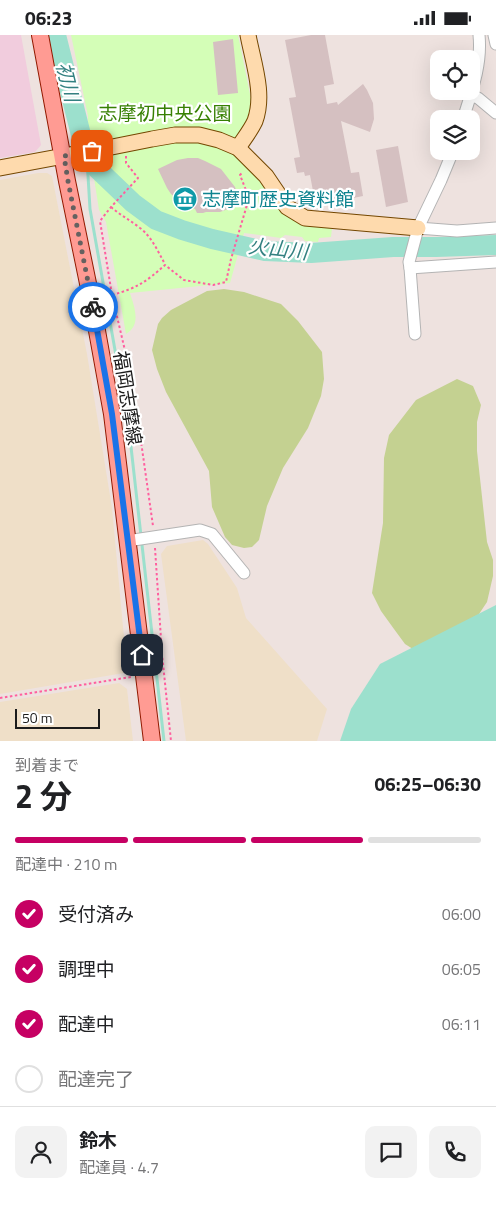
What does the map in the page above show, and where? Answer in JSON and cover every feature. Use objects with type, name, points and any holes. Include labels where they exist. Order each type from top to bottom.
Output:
[{"type":"main road","name":"福岡志摩線","points":[[40,35],[112,414],[131,541],[152,741]]},
{"type":"street","points":[[238,148],[254,123],[259,107],[259,92],[248,35]]},
{"type":"street","points":[[479,35],[479,50]]},
{"type":"street","points":[[494,35],[496,44]]},
{"type":"street","points":[[480,100],[496,113]]},
{"type":"street","points":[[0,168],[175,135],[199,135],[219,140],[238,148],[266,176],[286,207],[305,218],[418,231],[496,229]]},
{"type":"street","points":[[415,334],[410,265],[418,231],[450,160]]},
{"type":"street","points":[[410,265],[496,262]]},
{"type":"street","points":[[131,541],[200,530],[212,534],[244,573]]},
{"type":"path","points":[[125,144],[126,163],[138,178],[100,221],[112,295],[133,385],[152,538],[171,741]]},
{"type":"path","points":[[111,207],[142,229],[152,241],[165,265],[184,281],[213,285],[226,282],[249,198],[240,175],[252,160]]},
{"type":"path","points":[[112,295],[129,290],[148,280],[165,265]]},
{"type":"path","points":[[0,699],[144,674]]},
{"type":"shaded area","points":[[0,35],[21,35],[41,145],[35,152],[0,158]]},
{"type":"shaded area","points":[[47,173],[52,176],[87,354],[112,508],[127,670],[124,673],[0,694],[0,180]]},
{"type":"shaded area","points":[[224,289],[244,292],[281,304],[298,321],[322,352],[324,379],[321,396],[308,428],[283,468],[267,506],[259,540],[252,547],[244,548],[232,545],[225,537],[212,507],[209,471],[166,392],[152,350],[158,324],[171,310],[207,291]]},
{"type":"shaded area","points":[[457,379],[473,386],[481,405],[477,422],[477,451],[487,542],[493,560],[493,576],[487,602],[477,617],[416,651],[405,644],[381,611],[372,593],[383,523],[384,458],[389,435],[416,400]]},
{"type":"shaded area","points":[[203,540],[208,544],[237,588],[246,618],[327,709],[317,741],[186,741],[161,554],[167,546]]},
{"type":"shaded area","points":[[496,605],[496,741],[340,741],[351,709],[380,664]]},
{"type":"shaded area","points":[[119,683],[127,689],[133,741],[0,741],[0,702]]},
{"type":"green space","name":"志摩初中央公園","points":[[71,35],[238,35],[251,99],[251,112],[239,138],[298,221],[332,228],[331,237],[319,238],[318,242],[305,241],[302,237],[285,235],[281,238],[244,233],[230,283],[130,293],[136,315],[134,326],[126,334],[106,222],[99,210],[87,133],[88,116]]},
{"type":"building","points":[[311,35],[325,35],[334,84],[324,86],[327,104],[337,102],[338,105],[363,84],[373,103],[374,119],[370,132],[341,121],[351,173],[359,172],[363,196],[329,203],[313,191],[310,175],[305,176],[304,172],[297,173],[294,158],[300,157],[289,98],[296,97],[285,40]]},
{"type":"building","points":[[233,39],[238,93],[218,95],[213,42]]},
{"type":"building","points":[[398,146],[408,202],[386,207],[376,150]]},
{"type":"building","points":[[198,158],[221,169],[235,187],[238,196],[247,198],[237,205],[220,212],[197,213],[195,209],[183,204],[171,194],[158,169],[177,160]]},
{"type":"waterway","name":"火山川","points":[[56,35],[87,159],[133,203],[156,220],[212,239],[265,251],[311,253],[393,247],[496,245]]},
{"type":"waterway","points":[[87,159],[90,209],[129,429],[164,741]]},
{"type":"way so far","points":[[92,151],[64,156],[93,307]]},
{"type":"place","name":"志摩町歴史資料館","points":[[185,199]]},
{"type":"route","points":[[93,307],[112,414],[142,655]]},
{"type":"water label","name":"初川","points":[[68,82]]}]
